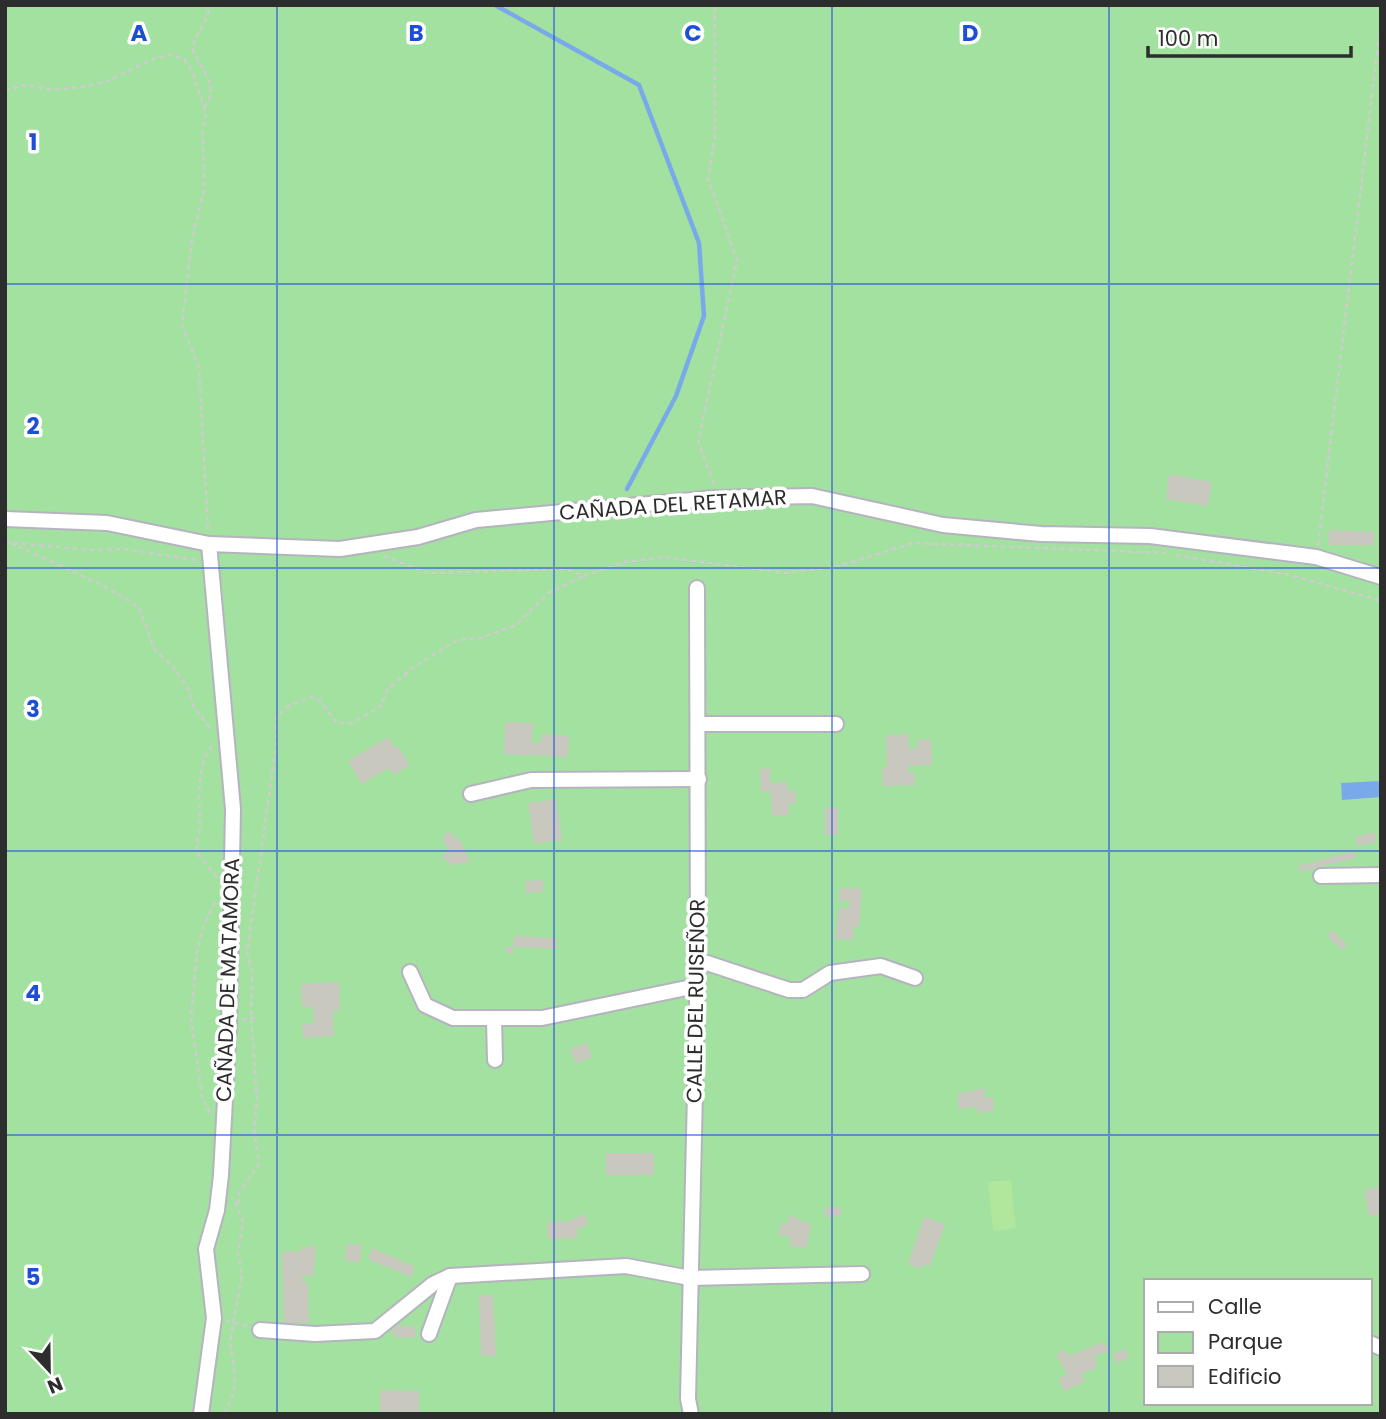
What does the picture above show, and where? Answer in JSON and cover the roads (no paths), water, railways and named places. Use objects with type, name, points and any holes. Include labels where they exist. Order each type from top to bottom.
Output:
[{"type":"street","name":"CAÑADA DEL RETAMAR","points":[[5,519],[107,523],[209,544],[340,549],[418,537],[476,520],[714,498],[812,496],[943,524],[1041,534],[1150,536],[1316,557],[1381,577]]},
{"type":"street","name":"CAÑADA DE MATAMORA","points":[[201,1414],[214,1318],[206,1249],[217,1210],[221,1175],[229,1024],[233,809],[209,544]]},
{"type":"street","name":"CALLE DEL RUISEÑOR","points":[[691,1414],[688,1399],[698,960],[697,588]]},
{"type":"street","points":[[698,724],[836,724]]},
{"type":"street","points":[[471,794],[531,780],[699,779]]},
{"type":"street","points":[[1321,876],[1381,875]]},
{"type":"street","points":[[698,960],[789,990],[803,990],[830,974],[881,966],[915,978]]},
{"type":"street","points":[[410,972],[425,1006],[453,1018],[542,1018],[696,986]]},
{"type":"street","points":[[494,1020],[495,1060]]},
{"type":"street","points":[[260,1330],[315,1334],[375,1331],[433,1284],[450,1276],[626,1266],[690,1278],[862,1274]]},
{"type":"street","points":[[429,1334],[450,1276]]},
{"type":"water","points":[[1381,781],[1381,797],[1342,800],[1341,783]]},
{"type":"waterway","points":[[495,5],[639,85],[699,243],[704,316],[676,396],[627,489]]}]
